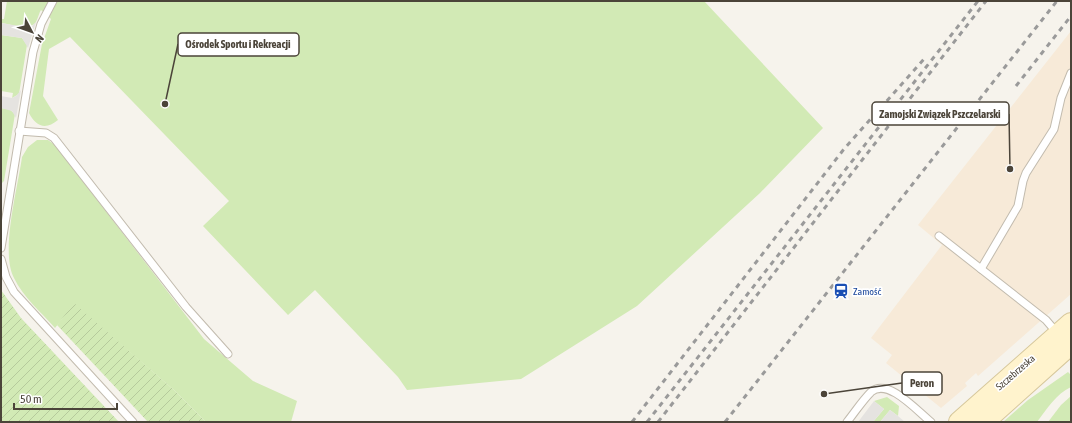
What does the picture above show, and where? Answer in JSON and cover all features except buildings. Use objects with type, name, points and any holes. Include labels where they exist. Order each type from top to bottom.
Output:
[{"type":"street","name":"Szczebrzeska","points":[[959,422],[1067,334]]},
{"type":"street","name":"Szczebrzeska","points":[[984,422],[1067,334]]},
{"type":"lane","points":[[1,248],[19,131],[37,35],[45,14],[53,1]]},
{"type":"lane","points":[[981,269],[1018,206],[1022,182],[1026,173],[1054,129],[1061,98],[1071,73]]},
{"type":"lane","points":[[19,131],[46,133],[54,138],[186,307],[228,354]]},
{"type":"lane","points":[[939,236],[1046,320],[1067,334]]},
{"type":"lane","points":[[1,259],[6,277],[14,292],[133,422]]},
{"type":"lane","points":[[847,422],[872,392],[884,388],[895,392],[931,422]]},
{"type":"shaded area","points":[[36,22],[28,48],[22,38],[1,35],[1,23],[25,27],[32,26]]},
{"type":"shaded area","points":[[1071,31],[1071,294],[978,376],[976,373],[965,383],[967,386],[941,408],[886,363],[892,355],[871,338],[942,245],[918,225]]},
{"type":"shaded area","points":[[21,90],[16,118],[12,111],[1,108],[1,96],[12,98]]},
{"type":"shaded area","points":[[874,401],[884,409],[873,422],[858,422]]},
{"type":"shaded area","points":[[890,410],[898,416],[905,422],[880,422]]},
{"type":"green space","points":[[7,1],[704,1],[823,128],[760,193],[637,306],[521,379],[407,390],[398,377],[315,290],[288,315],[203,226],[229,201],[70,37],[49,49],[43,96],[58,120],[45,126],[38,124],[29,113],[42,44],[51,19],[41,10],[36,22],[33,25],[25,27],[1,23],[1,19],[4,19]]},
{"type":"green space","points":[[1,35],[22,38],[27,45],[19,94],[12,98],[13,93],[1,91]]},
{"type":"green space","points":[[1,108],[9,109],[15,114],[4,181],[1,184]]},
{"type":"green space","points":[[37,140],[48,140],[55,145],[204,339],[253,381],[297,401],[291,422],[206,422],[174,390],[74,304],[55,328],[22,292],[10,267],[9,236],[22,157],[28,147]]},
{"type":"green space","points":[[1,290],[21,318],[119,422],[1,422]]},
{"type":"green space","points":[[74,303],[174,390],[206,422],[148,422],[57,325]]},
{"type":"green space","points":[[1068,372],[1071,375],[1071,387],[1056,398],[1037,422],[1003,422],[1028,400]]},
{"type":"green space","points":[[1071,396],[1071,422],[1048,422],[1061,405]]},
{"type":"green space","points":[[887,397],[899,406],[898,416],[890,410],[880,422],[873,422],[884,409],[874,401]]},
{"type":"railway","points":[[647,422],[978,1]]},
{"type":"railway","points":[[658,422],[986,1]]},
{"type":"railway","points":[[725,422],[1057,1]]},
{"type":"railway","points":[[1016,86],[1071,16]]},
{"type":"railway","points":[[632,422],[844,149],[925,58]]},
{"type":"place","name":"Ośrodek Sportu i Rekreacji","points":[[165,104]]},
{"type":"place","name":"Zamojski Związek Pszczelarski","points":[[1010,169]]},
{"type":"place","name":"Zamość","points":[[841,291]]},
{"type":"place","name":"Peron","points":[[824,394]]}]
